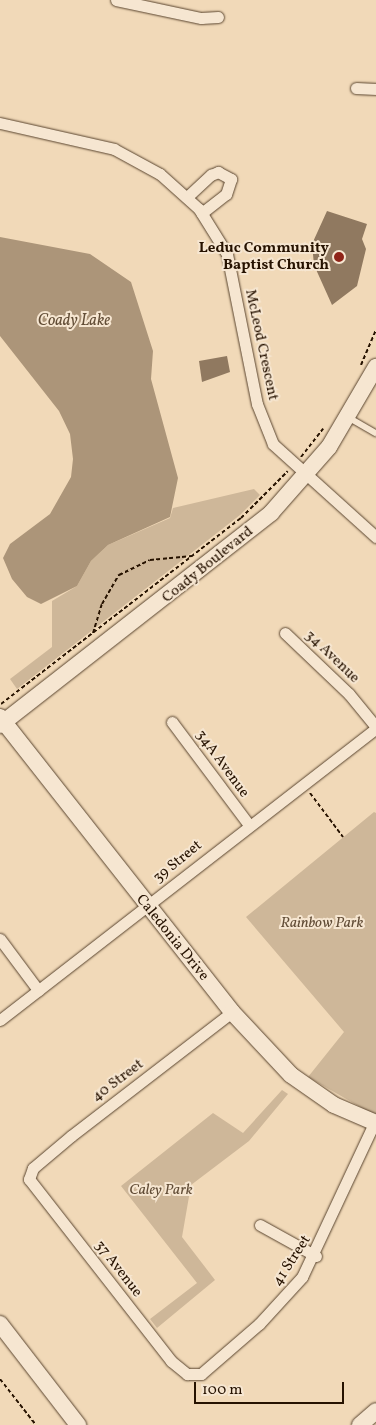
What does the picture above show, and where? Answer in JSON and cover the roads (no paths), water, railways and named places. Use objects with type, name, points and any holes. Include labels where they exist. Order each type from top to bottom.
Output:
[{"type":"main road","name":"Coady Boulevard","points":[[1,722],[238,542],[348,417],[376,367]]},
{"type":"main road","name":"Caledonia Drive","points":[[1,722],[232,1012],[290,1075],[334,1105],[375,1123]]},
{"type":"main road","points":[[0,1324],[78,1425]]},
{"type":"main road","points":[[360,1425],[375,1413]]},
{"type":"street","points":[[116,0],[172,12],[218,17]]},
{"type":"street","points":[[172,12],[174,0]]},
{"type":"street","points":[[356,88],[376,89]]},
{"type":"street","name":"McLeod Crescent","points":[[0,123],[114,149],[160,174],[187,197],[202,213],[227,254],[257,404],[273,444],[376,538]]},
{"type":"street","points":[[187,197],[211,174],[218,172],[231,179],[226,194],[202,213]]},
{"type":"street","name":"34 Avenue","points":[[284,633],[349,694],[376,728]]},
{"type":"street","name":"34A Avenue","points":[[172,722],[248,825]]},
{"type":"street","name":"39 Street","points":[[0,1020],[248,825],[376,728]]},
{"type":"street","points":[[0,939],[38,990]]},
{"type":"street","name":"40 Street","points":[[28,1179],[33,1168],[70,1136],[232,1012]]},
{"type":"street","name":"41 Street","points":[[187,1374],[200,1374],[281,1303],[316,1256],[375,1123]]},
{"type":"street","name":"37 Avenue","points":[[28,1179],[171,1361],[187,1374]]},
{"type":"street","points":[[260,1225],[316,1256]]},
{"type":"lane","points":[[348,417],[376,433]]},
{"type":"water","name":"Coady Lake","points":[[0,237],[90,254],[131,282],[153,351],[151,379],[178,478],[170,517],[108,545],[91,561],[77,586],[41,604],[27,597],[12,579],[3,558],[10,544],[50,514],[71,477],[73,459],[70,434],[59,411],[0,336]]},
{"type":"place","name":"Leduc Community Baptist Church","points":[[339,257]]},
{"type":"park label","name":"Rainbow Park","points":[[322,924]]},
{"type":"park label","name":"Caley Park","points":[[161,1191]]}]
